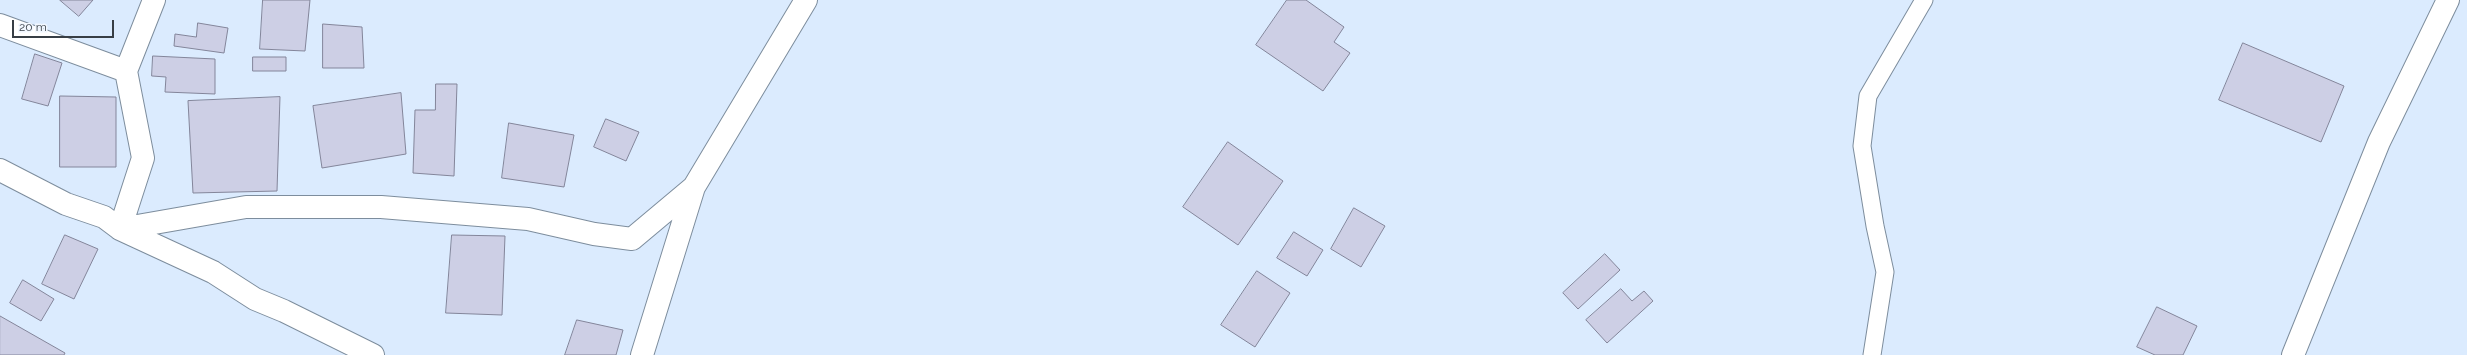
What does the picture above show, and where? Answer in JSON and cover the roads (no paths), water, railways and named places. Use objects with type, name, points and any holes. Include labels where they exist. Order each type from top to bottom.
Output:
[{"type":"street","points":[[120,229],[143,158],[126,71],[154,0]]},
{"type":"street","points":[[642,355],[694,187],[806,0]]},
{"type":"street","points":[[2293,355],[2379,142],[2448,0]]},
{"type":"street","points":[[0,25],[126,71]]},
{"type":"street","points":[[0,170],[66,204],[104,217],[120,229],[212,272],[255,299],[284,311],[373,355]]},
{"type":"street","points":[[120,229],[246,207],[381,207],[528,220],[594,234],[632,239],[694,187]]},
{"type":"lane","points":[[1872,355],[1885,272],[1875,226],[1862,146],[1868,96],[1924,0]]}]
